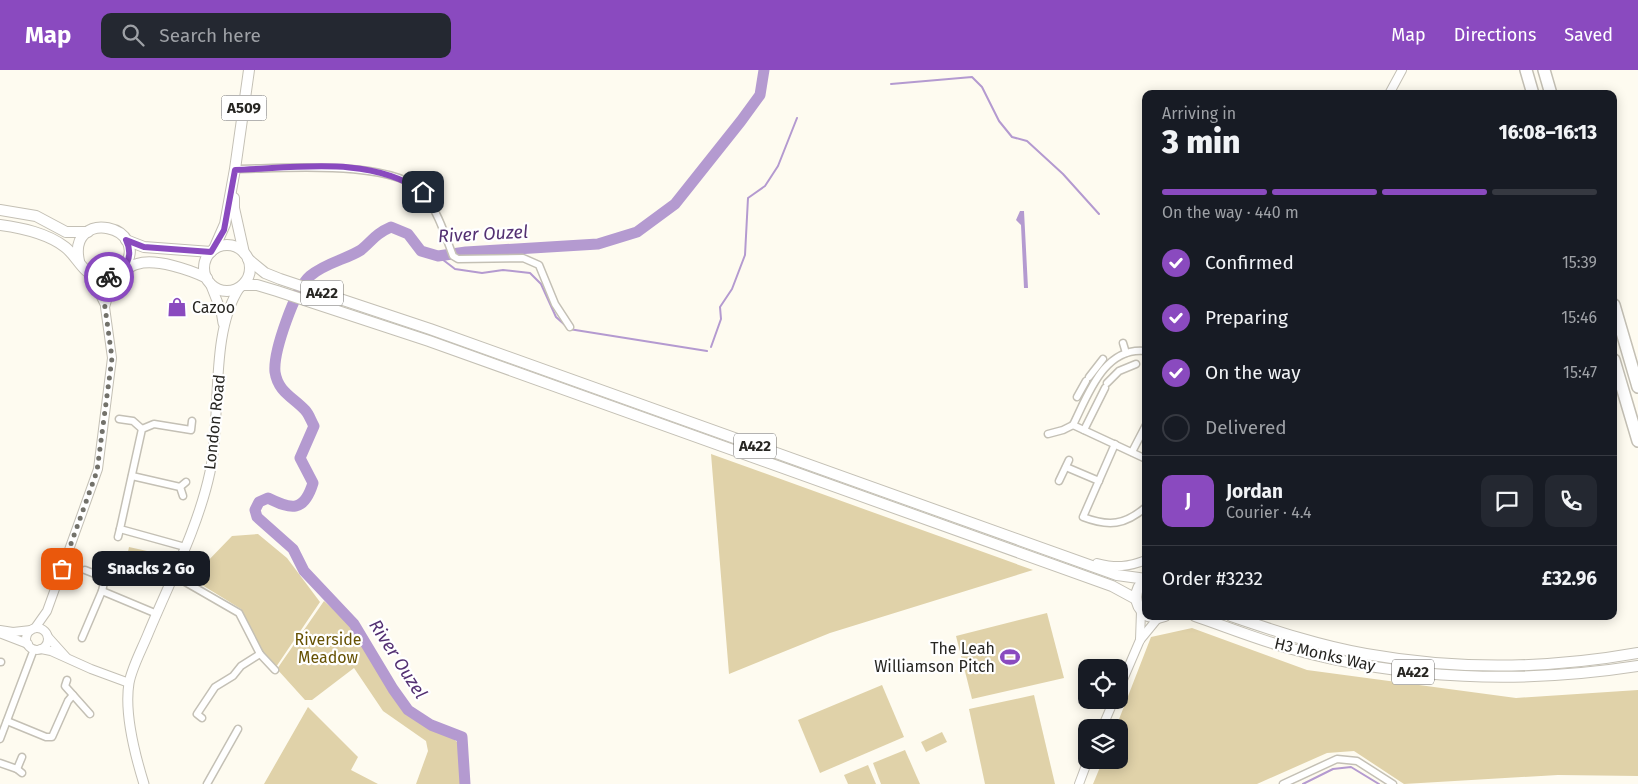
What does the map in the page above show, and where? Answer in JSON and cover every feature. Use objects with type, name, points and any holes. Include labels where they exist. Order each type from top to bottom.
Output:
[{"type":"highway","points":[[1526,70],[1533,90]]},
{"type":"highway","points":[[1544,70],[1550,90]]},
{"type":"highway","points":[[1617,315],[1638,387]]},
{"type":"highway","points":[[1617,370],[1638,441]]},
{"type":"main road","name":"A509","points":[[213,251],[224,230],[235,170],[249,70]]},
{"type":"main road","name":"A509","points":[[235,170],[234,208],[246,256]]},
{"type":"main road","points":[[0,210],[32,215],[66,232],[88,232]]},
{"type":"main road","points":[[0,226],[24,230],[53,240],[65,247],[90,274],[102,278],[147,263],[190,270],[225,291],[241,286],[250,273],[246,256],[228,245],[213,251],[144,247],[126,240],[119,232],[108,227],[97,227],[88,232],[79,246],[79,261]]},
{"type":"main road","points":[[121,271],[129,257],[126,240]]},
{"type":"main road","points":[[209,280],[205,264],[213,251]]},
{"type":"main road","name":"A422","points":[[246,256],[265,273],[280,279],[365,306],[1117,575],[1142,578]]},
{"type":"main road","name":"London Road","points":[[129,682],[200,509],[212,466],[223,326],[221,311],[209,280]]},
{"type":"main road","name":"A422","points":[[241,286],[258,285],[362,317],[1112,586],[1136,599]]},
{"type":"main road","name":"London Road","points":[[223,326],[230,304],[241,286]]},
{"type":"main road","points":[[1142,584],[1138,588],[1136,599],[1142,605]]},
{"type":"main road","name":"H3 Monks Way","points":[[1206,620],[1291,649],[1362,665],[1421,673],[1539,676],[1638,666]]},
{"type":"main road","name":"H3 Monks Way","points":[[1243,620],[1295,638],[1365,654],[1422,662],[1482,666],[1537,665],[1638,653]]},
{"type":"main road","points":[[129,682],[132,733],[144,784]]},
{"type":"street","points":[[1391,90],[1402,70]]},
{"type":"street","points":[[235,170],[322,166],[360,170],[406,181],[423,192],[437,215],[453,256],[458,259],[523,258],[539,265],[555,304],[570,327]]},
{"type":"street","points":[[105,307],[110,290],[121,271]]},
{"type":"street","points":[[34,647],[27,635],[47,611],[98,469],[112,358],[105,307],[100,290],[90,274]]},
{"type":"street","points":[[1123,343],[1126,354]]},
{"type":"street","points":[[1077,397],[1088,379],[1098,370],[1126,354],[1142,352]]},
{"type":"street","points":[[1117,358],[1122,370]]},
{"type":"street","points":[[1048,434],[1073,425],[1090,392],[1103,359]]},
{"type":"street","points":[[1084,430],[1106,386],[1122,370],[1136,364]]},
{"type":"street","points":[[1082,389],[1090,392]]},
{"type":"street","points":[[119,419],[133,421],[142,429]]},
{"type":"street","points":[[142,429],[154,424],[191,430],[192,421]]},
{"type":"street","points":[[1073,425],[1142,457]]},
{"type":"street","points":[[118,537],[142,429]]},
{"type":"street","points":[[1132,452],[1142,433]]},
{"type":"street","points":[[1115,444],[1084,517],[1098,523],[1113,524],[1126,520],[1142,510]]},
{"type":"street","points":[[1059,480],[1069,460]]},
{"type":"street","points":[[1066,467],[1099,481]]},
{"type":"street","points":[[132,476],[180,487]]},
{"type":"street","points":[[180,487],[186,482]]},
{"type":"street","points":[[180,487],[183,496]]},
{"type":"street","points":[[120,529],[185,548]]},
{"type":"street","points":[[1063,556],[1114,568],[1142,561]]},
{"type":"street","points":[[82,638],[102,591],[105,578],[85,570]]},
{"type":"street","points":[[173,574],[239,613],[260,654],[275,670]]},
{"type":"street","points":[[102,591],[156,614]]},
{"type":"street","points":[[34,647],[48,643],[47,611]]},
{"type":"street","points":[[1140,640],[1150,620]]},
{"type":"street","points":[[1128,668],[1150,620]]},
{"type":"street","points":[[0,632],[42,629],[67,659]]},
{"type":"street","points":[[0,632],[34,647],[47,649],[67,659],[129,682]]},
{"type":"street","points":[[0,739],[34,647]]},
{"type":"street","points":[[202,718],[197,714],[215,687],[233,676],[241,666],[260,654]]},
{"type":"street","points":[[67,680],[65,686],[90,714]]},
{"type":"street","points":[[7,721],[46,737],[52,737],[68,701],[74,695]]},
{"type":"street","points":[[206,784],[238,729]]},
{"type":"street","points":[[0,764],[20,771],[22,757]]},
{"type":"street","points":[[1283,784],[1337,759],[1357,761],[1393,784]]},
{"type":"street","points":[[1078,784],[1084,769]]},
{"type":"green space","points":[[711,454],[1033,570],[830,633],[729,674]]},
{"type":"green space","points":[[258,534],[287,558],[320,602],[276,667],[263,653],[241,609],[181,572],[188,559],[202,567],[232,536]]},
{"type":"green space","points":[[129,547],[147,551],[143,568],[126,561]]},
{"type":"green space","name":"Riverside Meadow","points":[[324,601],[350,624],[367,655],[403,710],[428,727],[453,738],[459,744],[461,784],[416,784],[428,751],[426,741],[383,711],[354,668],[312,700],[305,700],[277,669]]},
{"type":"green space","name":"The Leah Williamson Pitch","points":[[1047,613],[1064,678],[972,699],[956,636]]},
{"type":"green space","points":[[1192,628],[1307,670],[1516,698],[1638,690],[1638,776],[1558,775],[1404,784],[1354,751],[1327,753],[1257,784],[1093,784],[1099,769],[1128,769],[1128,719],[1119,719],[1123,709],[1128,709],[1128,696],[1151,637]]},
{"type":"green space","points":[[882,685],[904,737],[820,773],[798,720]]},
{"type":"green space","points":[[1034,695],[1055,784],[985,784],[969,709]]},
{"type":"green space","points":[[308,707],[358,757],[351,770],[378,784],[264,784]]},
{"type":"green space","points":[[942,732],[947,742],[926,752],[921,742]]},
{"type":"green space","points":[[905,750],[920,784],[881,784],[873,763]]},
{"type":"green space","points":[[868,765],[876,784],[848,784],[844,775]]},
{"type":"shaded area","points":[[1020,211],[1024,211],[1028,288],[1024,288],[1021,225],[1016,220]]},
{"type":"waterway","name":"River Ouzel","points":[[465,784],[462,737],[431,725],[408,710],[393,689],[354,624],[304,571],[293,549],[257,517],[255,510],[259,502],[268,498],[284,505],[296,506],[306,499],[313,483],[300,458],[314,426],[306,412],[279,385],[275,372],[275,363],[286,321],[298,294],[310,276],[322,268],[361,250],[378,235],[391,227],[408,234],[421,251],[438,256],[466,252],[598,244],[637,232],[675,204],[741,121],[760,95],[764,70]]},
{"type":"waterway","points":[[891,84],[972,77],[982,87],[999,121],[1012,137],[1027,141],[1063,174],[1099,214]]},
{"type":"waterway","points":[[711,347],[721,319],[720,307],[732,289],[745,255],[748,198],[765,186],[778,166],[797,118]]},
{"type":"waterway","points":[[438,256],[455,269],[482,273],[503,270],[530,273],[541,284],[556,317],[566,326]]},
{"type":"waterway","points":[[569,329],[707,351]]},
{"type":"waterway","points":[[1303,784],[1333,769],[1351,767],[1379,784]]},
{"type":"way so far","points":[[62,569],[97,471],[111,375],[113,352],[105,307],[100,290],[90,274],[102,278],[109,277]]},
{"type":"place","name":"Cazoo","points":[[177,307]]},
{"type":"place","name":"Snacks 2 Go","points":[[62,569]]},
{"type":"place","name":"The Leah Williamson Pitch","points":[[1010,657]]},
{"type":"route","points":[[109,277],[123,270],[128,262],[129,253],[126,240],[136,246],[211,252],[224,230],[235,170],[322,166],[360,170],[406,181],[423,192]]}]
